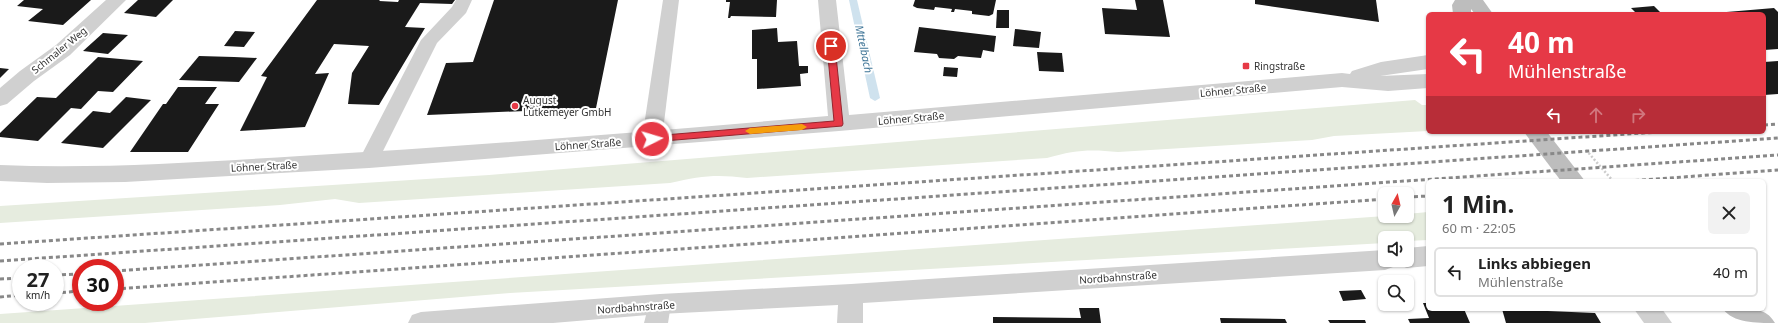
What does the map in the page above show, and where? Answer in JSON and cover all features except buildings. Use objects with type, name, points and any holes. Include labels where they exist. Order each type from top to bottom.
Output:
[{"type":"street","name":"Schmaler Weg","points":[[0,99],[27,76],[62,50],[117,0]]},
{"type":"street","points":[[827,0],[839,124]]},
{"type":"street","points":[[1462,12],[1461,6],[1464,0]]},
{"type":"street","points":[[1473,0],[1483,12]]},
{"type":"street","name":"Löhner Straße","points":[[1342,80],[1381,69],[1426,62]]},
{"type":"street","name":"Löhner Straße","points":[[0,172],[47,175],[125,174],[368,160],[839,124],[1342,80],[1388,84],[1426,81]]},
{"type":"street","points":[[1536,134],[1572,179]]},
{"type":"street","points":[[1414,257],[1426,256]]},
{"type":"street","name":"Nordbahnstraße","points":[[421,323],[658,314],[851,294],[1378,260]]},
{"type":"street","points":[[850,323],[851,294]]},
{"type":"street","points":[[1648,311],[1659,323]]},
{"type":"street","points":[[1740,311],[1762,323]]},
{"type":"lane","points":[[368,160],[430,40],[460,9],[464,0]]},
{"type":"lane","points":[[652,139],[671,0]]},
{"type":"path","points":[[1584,148],[1611,179]]},
{"type":"shaded area","points":[[1415,100],[1422,105],[1426,105],[1426,131],[1334,136],[1312,140],[1118,152],[1082,151],[1047,158],[747,178],[708,176],[670,183],[359,203],[335,199],[280,205],[0,223],[0,206],[489,175]]},
{"type":"shaded area","points":[[1426,212],[1426,240],[1414,241],[1414,231],[1378,231],[1378,243],[510,293],[145,323],[0,323],[0,314],[64,311],[64,309],[72,309],[72,311],[124,311],[124,305],[1378,216],[1378,223],[1414,223],[1414,213]]},
{"type":"waterway","name":"Mttelbach","points":[[853,0],[875,98]]},
{"type":"railway","points":[[1766,125],[1778,124]]},
{"type":"railway","points":[[0,244],[1628,134]]},
{"type":"railway","points":[[0,261],[1778,138]]},
{"type":"railway","points":[[1434,179],[1778,155]]},
{"type":"railway","points":[[1655,179],[1778,170]]},
{"type":"railway","points":[[124,270],[1426,180]]},
{"type":"railway","points":[[1414,197],[1426,196]]},
{"type":"railway","points":[[124,288],[1378,199]]},
{"type":"railway","points":[[64,275],[72,274]]},
{"type":"railway","points":[[0,279],[12,278]]},
{"type":"railway","points":[[64,292],[72,292]]},
{"type":"railway","points":[[0,297],[12,296]]},
{"type":"slow traffic","points":[[750,131],[802,127]]},
{"type":"place","name":"Ringstraße","points":[[1246,66]]},
{"type":"place","name":"August Lütkemeyer GmbH","points":[[515,106]]},
{"type":"route","points":[[652,139],[839,124],[831,46]]}]
